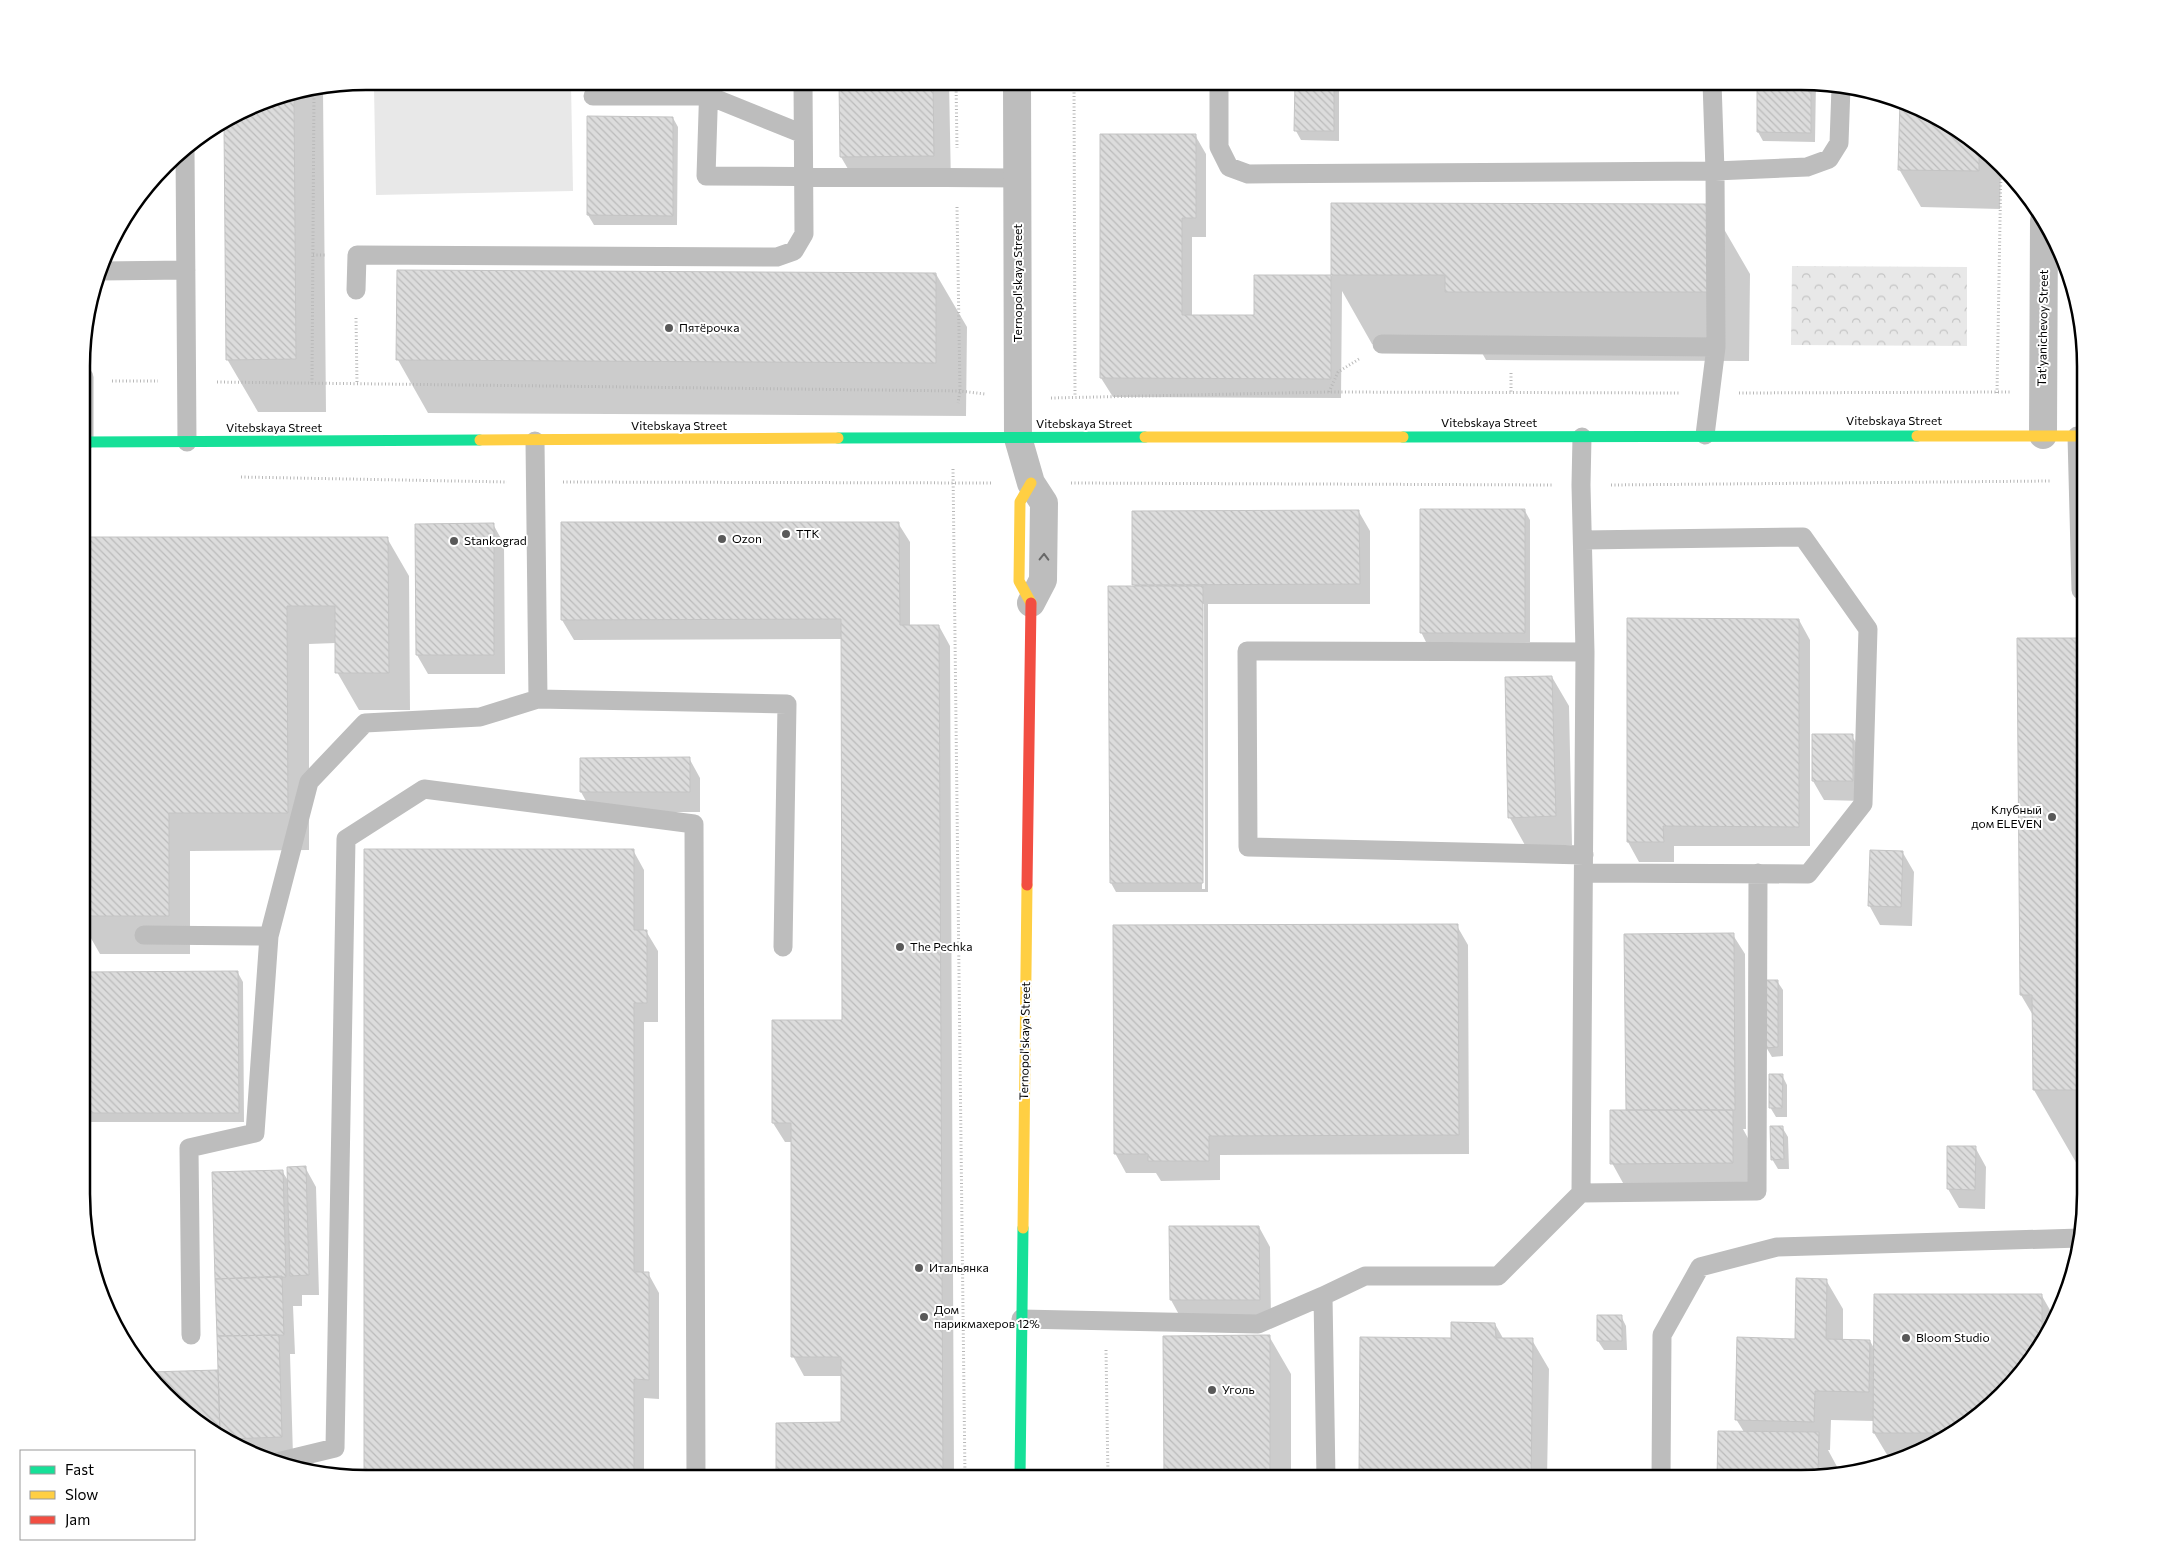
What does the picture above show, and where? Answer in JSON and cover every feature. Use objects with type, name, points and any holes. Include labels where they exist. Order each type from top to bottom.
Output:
[{"type":"street","name":"Ternopol'skaya Street","points":[[1017,90],[1018,438],[1031,483],[1044,503],[1043,580],[1031,603],[1020,1470]]},
{"type":"street","name":"Tat'yanichevoy Street","points":[[2043,435],[2044,235]]},
{"type":"street","name":"Vitebskaya Street","points":[[90,442],[1704,435],[2077,436]]},
{"type":"lane","points":[[592,96],[692,90]]},
{"type":"lane","points":[[709,90],[706,176],[957,176],[1018,178]]},
{"type":"lane","points":[[711,90],[803,134]]},
{"type":"lane","points":[[356,290],[358,255],[777,257],[794,251],[804,234],[803,90]]},
{"type":"lane","points":[[1219,90],[1219,147],[1229,167],[1248,174],[1715,171],[1807,167],[1829,159],[1838,143],[1841,93]]},
{"type":"lane","points":[[1704,435],[1716,346],[1715,171],[1712,90]]},
{"type":"lane","points":[[185,157],[187,442]]},
{"type":"lane","points":[[107,271],[186,270]]},
{"type":"lane","points":[[1382,344],[1716,346]]},
{"type":"lane","points":[[1581,1193],[1585,652],[1581,485],[1582,437]]},
{"type":"lane","points":[[534,440],[538,699]]},
{"type":"lane","points":[[1583,540],[1803,537],[1868,629],[1863,804],[1808,874],[1248,847],[1247,651],[1585,652]]},
{"type":"lane","points":[[191,1335],[189,1148],[255,1133],[269,936],[309,782],[365,723],[480,717],[538,699],[788,704],[783,948]]},
{"type":"lane","points":[[289,1459],[335,1448],[346,839],[424,790],[694,824],[696,1470]]},
{"type":"lane","points":[[1021,1319],[1258,1324],[1364,1276],[1498,1276],[1581,1193],[1757,1191],[1758,873]]},
{"type":"lane","points":[[144,935],[269,936]]},
{"type":"lane","points":[[1661,1470],[1662,1335],[1700,1266],[1777,1247],[2074,1238]]},
{"type":"lane","points":[[1323,1296],[1326,1470]]},
{"type":"path","points":[[956,90],[960,391],[953,438],[953,483],[965,1470]]},
{"type":"path","points":[[1074,90],[1075,398]]},
{"type":"path","points":[[312,384],[314,95]]},
{"type":"path","points":[[1997,393],[2001,176]]},
{"type":"path","points":[[356,290],[357,384]]},
{"type":"path","points":[[1330,392],[1338,372],[1382,344]]},
{"type":"path","points":[[90,379],[312,384],[960,391],[1019,398],[1075,398],[1330,392],[1997,393],[2042,391],[2070,372],[2077,372]]},
{"type":"path","points":[[231,477],[535,482],[1581,485],[2077,481]]},
{"type":"path","points":[[1106,1322],[1108,1470]]},
{"type":"green space","points":[[374,90],[571,90],[573,191],[376,195]]},
{"type":"green space","points":[[1792,266],[1967,267],[1967,346],[1791,345]]},
{"type":"building","points":[[839,90],[933,90],[934,156],[840,157]]},
{"type":"building","points":[[1295,90],[1334,90],[1334,131],[1294,131]]},
{"type":"building","points":[[1757,90],[1811,91],[1811,133],[1757,132]]},
{"type":"building","points":[[294,99],[296,359],[226,360],[224,130],[260,111]]},
{"type":"building","points":[[1900,108],[1939,127],[1979,155],[1979,171],[1898,170]]},
{"type":"building","points":[[587,116],[673,117],[673,216],[587,215]]},
{"type":"building","points":[[1100,134],[1196,134],[1196,218],[1182,218],[1182,315],[1254,315],[1254,275],[1331,275],[1331,379],[1100,378]]},
{"type":"building","points":[[1331,203],[1710,204],[1710,292],[1445,292],[1445,275],[1331,275]]},
{"type":"building","points":[[397,270],[936,273],[936,363],[396,360]]},
{"type":"building","points":[[1420,509],[1525,509],[1525,633],[1420,633]]},
{"type":"building","points":[[1359,510],[1360,584],[1132,585],[1132,511]]},
{"type":"building","points":[[561,522],[899,522],[900,625],[939,625],[943,1470],[776,1470],[776,1423],[841,1422],[841,1357],[791,1357],[791,1123],[772,1123],[772,1020],[842,1020],[841,619],[561,620]]},
{"type":"building","points":[[494,523],[494,655],[416,655],[415,524]]},
{"type":"building","points":[[90,537],[388,537],[389,673],[335,673],[335,606],[287,606],[288,813],[169,813],[169,916],[90,916]]},
{"type":"building","points":[[1108,586],[1203,586],[1203,883],[1110,883]]},
{"type":"building","points":[[1627,618],[1799,619],[1799,827],[1663,826],[1664,842],[1627,842]]},
{"type":"building","name":"Клубный дом ELEVEN","points":[[2017,638],[2077,638],[2077,1090],[2033,1090],[2032,995],[2020,995]]},
{"type":"building","points":[[1552,676],[1556,816],[1508,818],[1505,677]]},
{"type":"building","points":[[1812,734],[1853,734],[1853,781],[1812,781]]},
{"type":"building","points":[[690,757],[690,792],[580,792],[580,758]]},
{"type":"building","points":[[364,849],[634,849],[634,930],[647,930],[647,1003],[634,1003],[634,1272],[649,1272],[649,1380],[634,1379],[634,1470],[364,1470]]},
{"type":"building","points":[[1870,850],[1903,851],[1901,907],[1868,906]]},
{"type":"building","points":[[1458,924],[1459,1135],[1209,1136],[1209,1161],[1148,1161],[1148,1154],[1114,1154],[1113,925]]},
{"type":"building","points":[[1734,933],[1735,1110],[1626,1110],[1624,934]]},
{"type":"building","points":[[238,971],[239,1113],[90,1113],[90,972]]},
{"type":"building","points":[[1766,980],[1778,980],[1778,1047],[1765,1048]]},
{"type":"building","points":[[1769,1074],[1783,1074],[1782,1108],[1769,1108]]},
{"type":"building","points":[[1610,1110],[1733,1110],[1733,1163],[1610,1164]]},
{"type":"building","points":[[1770,1126],[1783,1126],[1784,1159],[1771,1160]]},
{"type":"building","points":[[1947,1146],[1976,1146],[1975,1190],[1947,1189]]},
{"type":"building","points":[[306,1166],[309,1275],[290,1276],[287,1167]]},
{"type":"building","points":[[283,1170],[286,1277],[215,1279],[212,1172]]},
{"type":"building","points":[[1169,1226],[1259,1226],[1260,1300],[1170,1300]]},
{"type":"building","points":[[282,1276],[284,1335],[217,1336],[215,1279]]},
{"type":"building","points":[[1796,1278],[1827,1279],[1826,1339],[1870,1340],[1869,1392],[1815,1391],[1814,1422],[1735,1420],[1737,1337],[1795,1339]]},
{"type":"building","points":[[1874,1294],[2042,1294],[2042,1328],[2009,1376],[1983,1402],[1939,1433],[1873,1433]]},
{"type":"building","points":[[1597,1315],[1622,1315],[1622,1341],[1597,1341]]},
{"type":"building","points":[[1451,1322],[1495,1323],[1496,1338],[1533,1338],[1531,1470],[1359,1470],[1360,1337],[1451,1338]]},
{"type":"building","points":[[279,1335],[282,1437],[238,1439],[220,1428],[217,1336]]},
{"type":"building","points":[[1270,1335],[1270,1470],[1164,1470],[1163,1336]]},
{"type":"building","points":[[218,1370],[220,1428],[184,1402],[155,1372]]},
{"type":"building","points":[[1718,1431],[1819,1432],[1818,1469],[1717,1470]]},
{"type":"traffic: fast","points":[[1403,437],[1917,436]]},
{"type":"traffic: fast","points":[[838,438],[1145,437]]},
{"type":"traffic: fast","points":[[90,442],[480,440]]},
{"type":"traffic: fast","points":[[1020,1470],[1023,1228]]},
{"type":"traffic: slow","points":[[1917,436],[2077,436]]},
{"type":"traffic: slow","points":[[1145,437],[1403,437]]},
{"type":"traffic: slow","points":[[480,440],[838,438]]},
{"type":"traffic: slow","points":[[1031,483],[1020,502],[1019,581],[1031,603]]},
{"type":"traffic: slow","points":[[1023,1228],[1027,885]]},
{"type":"traffic: jam","points":[[1027,885],[1031,603]]},
{"type":"place","name":"Пятёрочка","points":[[669,328]]},
{"type":"place","name":"ТТК","points":[[786,534]]},
{"type":"place","name":"Ozon","points":[[722,539]]},
{"type":"place","name":"Stankograd","points":[[454,541]]},
{"type":"place","name":"Клубный дом ELEVEN","points":[[2052,817]]},
{"type":"place","name":"The Pechka","points":[[900,947]]},
{"type":"place","name":"Итальянка","points":[[919,1268]]},
{"type":"place","name":"Дом парикмахеров 12%","points":[[924,1317]]},
{"type":"place","name":"Bloom Studio","points":[[1906,1338]]},
{"type":"place","name":"Уголь","points":[[1212,1390]]}]
